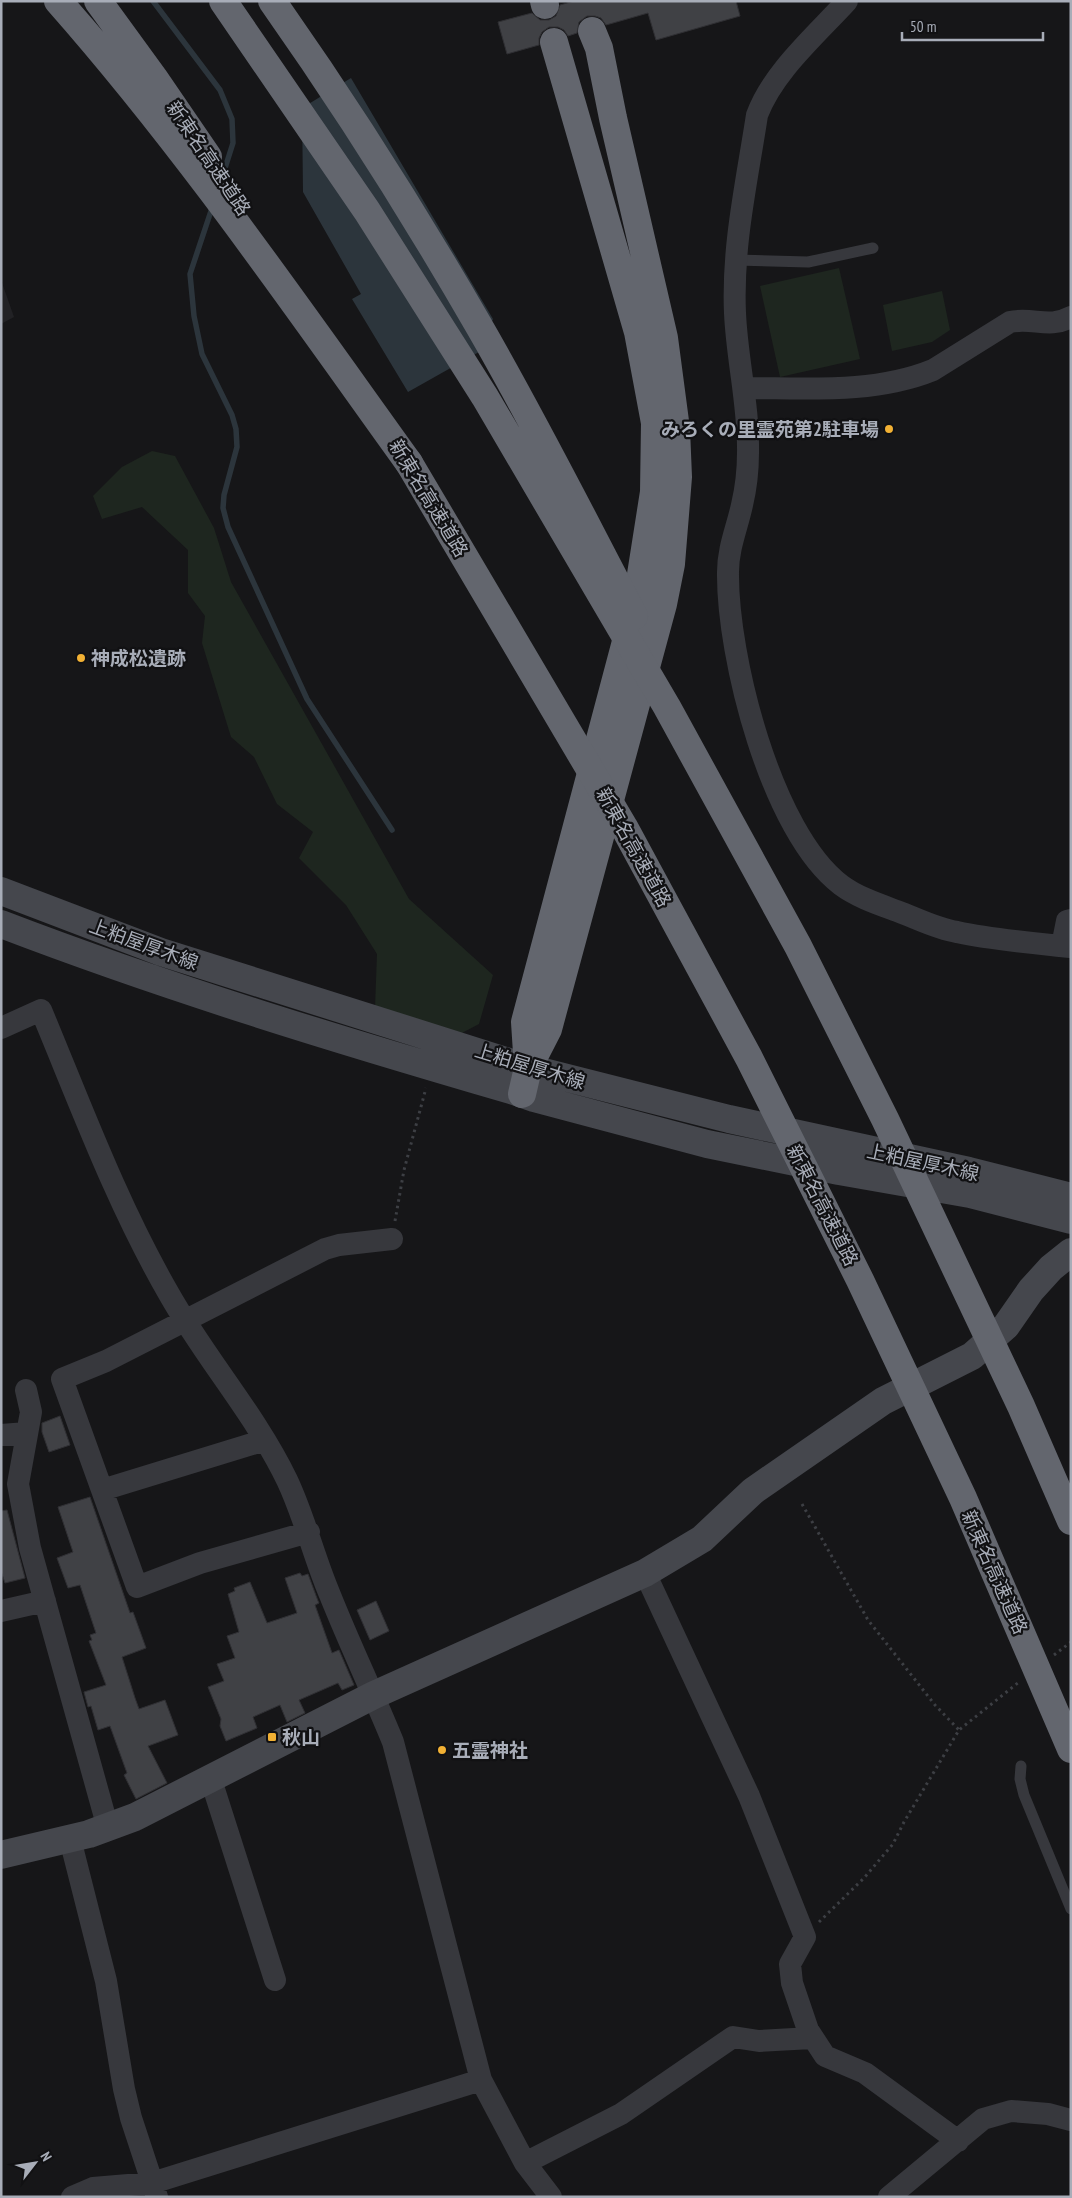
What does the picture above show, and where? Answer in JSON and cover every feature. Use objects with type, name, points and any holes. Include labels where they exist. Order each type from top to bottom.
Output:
[{"type":"highway","points":[[58,1],[108,58],[171,136],[286,292],[408,463]]},
{"type":"highway","name":"新東名高速道路","points":[[98,1],[154,78],[280,262],[408,463],[624,827],[749,1058],[860,1280],[963,1498],[1071,1748]]},
{"type":"highway","points":[[223,1],[367,211],[485,397],[667,707],[798,946]]},
{"type":"highway","points":[[272,1],[371,148],[490,344],[536,429],[716,774],[798,946],[894,1137],[1022,1406],[1071,1521]]},
{"type":"highway","points":[[525,1081],[536,1026],[627,689],[664,604],[671,564],[678,477],[676,428],[664,338],[612,118],[599,48],[592,31]]},
{"type":"highway","points":[[554,42],[638,332],[655,423],[654,492],[637,600],[627,689]]},
{"type":"main road","name":"上粕屋厚木線","points":[[1,891],[161,952],[525,1081]]},
{"type":"main road","name":"上粕屋厚木線","points":[[1,924],[158,980],[330,1038],[525,1081],[729,1119],[969,1171],[1062,1206]]},
{"type":"main road","points":[[1,1855],[70,1839],[108,1828],[136,1817],[374,1695],[644,1573],[684,1552],[702,1539],[753,1491],[883,1401],[972,1356],[1006,1326],[1031,1290],[1051,1268],[1071,1252]]},
{"type":"street","points":[[848,1],[780,75],[762,101],[739,226],[735,314],[744,388],[748,454],[746,481],[728,564],[732,630],[755,731],[784,805],[799,835],[820,865],[841,886],[871,902],[954,932],[1066,947],[1067,921],[1071,920]]},
{"type":"street","points":[[744,388],[846,388],[920,375],[933,370],[1010,322],[1022,320],[1055,324],[1071,317]]},
{"type":"street","points":[[1,1028],[41,1010],[113,1186],[184,1320],[244,1406],[287,1480],[309,1532],[329,1594],[393,1742],[481,2080],[525,2163],[551,2197]]},
{"type":"street","points":[[309,1532],[200,1563],[137,1587],[62,1379],[106,1361],[325,1249],[339,1245],[392,1239]]},
{"type":"street","points":[[26,1390],[31,1412],[18,1484],[30,1548],[108,1828]]},
{"type":"street","points":[[1,1435],[27,1432]]},
{"type":"street","points":[[102,1490],[265,1440]]},
{"type":"street","points":[[644,1573],[749,1796],[805,1937],[790,1964],[792,1982],[812,2038],[825,2056],[865,2073],[958,2141]]},
{"type":"street","points":[[1,1610],[45,1601]]},
{"type":"street","points":[[211,1780],[276,1980]]},
{"type":"street","points":[[70,1839],[106,1982],[128,2108],[155,2190]]},
{"type":"street","points":[[525,2163],[622,2114],[689,2069],[713,2049],[733,2037],[766,2041],[812,2038]]},
{"type":"street","points":[[72,2197],[93,2188],[155,2190],[481,2080]]},
{"type":"street","points":[[890,2197],[983,2120],[1011,2110],[1048,2114],[1071,2120]]},
{"type":"lane","points":[[736,260],[808,262],[873,248]]},
{"type":"lane","points":[[1021,1766],[1020,1779],[1024,1795],[1071,1910]]},
{"type":"path","points":[[392,1239],[404,1170],[428,1083]]},
{"type":"path","points":[[802,1504],[868,1620],[935,1705],[959,1730]]},
{"type":"path","points":[[1048,1660],[1071,1642]]},
{"type":"path","points":[[805,1937],[864,1878],[893,1844],[904,1822],[959,1730],[1026,1677]]},
{"type":"shaded area","points":[[351,78],[493,319],[479,352],[408,392],[352,299],[361,294],[303,192],[302,108]]},
{"type":"shaded area","points":[[839,268],[860,359],[780,377],[760,286]]},
{"type":"shaded area","points":[[1,280],[14,317],[1,324]]},
{"type":"shaded area","points":[[942,291],[950,330],[932,342],[892,351],[883,305]]},
{"type":"shaded area","points":[[152,451],[175,456],[214,528],[231,582],[409,899],[493,975],[479,1024],[458,1035],[375,1008],[377,954],[346,905],[299,858],[313,832],[277,804],[254,757],[231,737],[202,643],[205,616],[188,593],[188,550],[142,507],[102,519],[93,496],[122,467]]},
{"type":"building","points":[[574,1],[736,1],[740,16],[656,40],[648,13],[606,25],[601,18],[587,16],[579,22],[577,33],[568,36],[564,30],[558,27],[549,27],[542,32],[539,38],[539,45],[507,54],[498,22],[532,13],[540,20],[549,20],[556,16],[560,5]]},
{"type":"building","points":[[60,1416],[70,1445],[49,1452],[42,1432],[42,1423]]},
{"type":"building","points":[[90,1497],[130,1613],[133,1612],[146,1648],[122,1657],[139,1709],[165,1700],[178,1735],[148,1746],[167,1783],[136,1799],[124,1775],[127,1773],[110,1726],[98,1730],[91,1706],[88,1707],[84,1692],[106,1685],[89,1641],[92,1640],[90,1635],[96,1633],[80,1585],[68,1588],[57,1558],[73,1552],[58,1507]]},
{"type":"building","points":[[7,1510],[25,1578],[5,1583],[1,1571],[1,1511]]},
{"type":"building","points":[[300,1573],[302,1576],[308,1574],[319,1603],[315,1605],[332,1653],[339,1650],[354,1685],[342,1690],[338,1683],[299,1700],[305,1713],[287,1722],[280,1705],[253,1717],[257,1728],[226,1741],[220,1726],[221,1719],[208,1687],[224,1681],[217,1664],[235,1658],[227,1636],[239,1632],[228,1594],[235,1591],[234,1588],[250,1582],[267,1623],[297,1613],[285,1578]]},
{"type":"building","points":[[376,1601],[389,1631],[370,1640],[357,1610]]},
{"type":"waterway","points":[[153,1],[220,90],[232,119],[233,143],[219,187]]},
{"type":"waterway","points":[[213,205],[190,274],[194,316],[202,354],[232,415],[236,429],[237,447],[224,495],[223,508],[228,527],[307,699],[392,830]]},
{"type":"place","name":"みろくの里霊苑第2駐車場","points":[[889,429]]},
{"type":"place","name":"神成松遺跡","points":[[81,658]]},
{"type":"place","name":"秋山","points":[[272,1737]]},
{"type":"place","name":"五霊神社","points":[[442,1750]]}]
